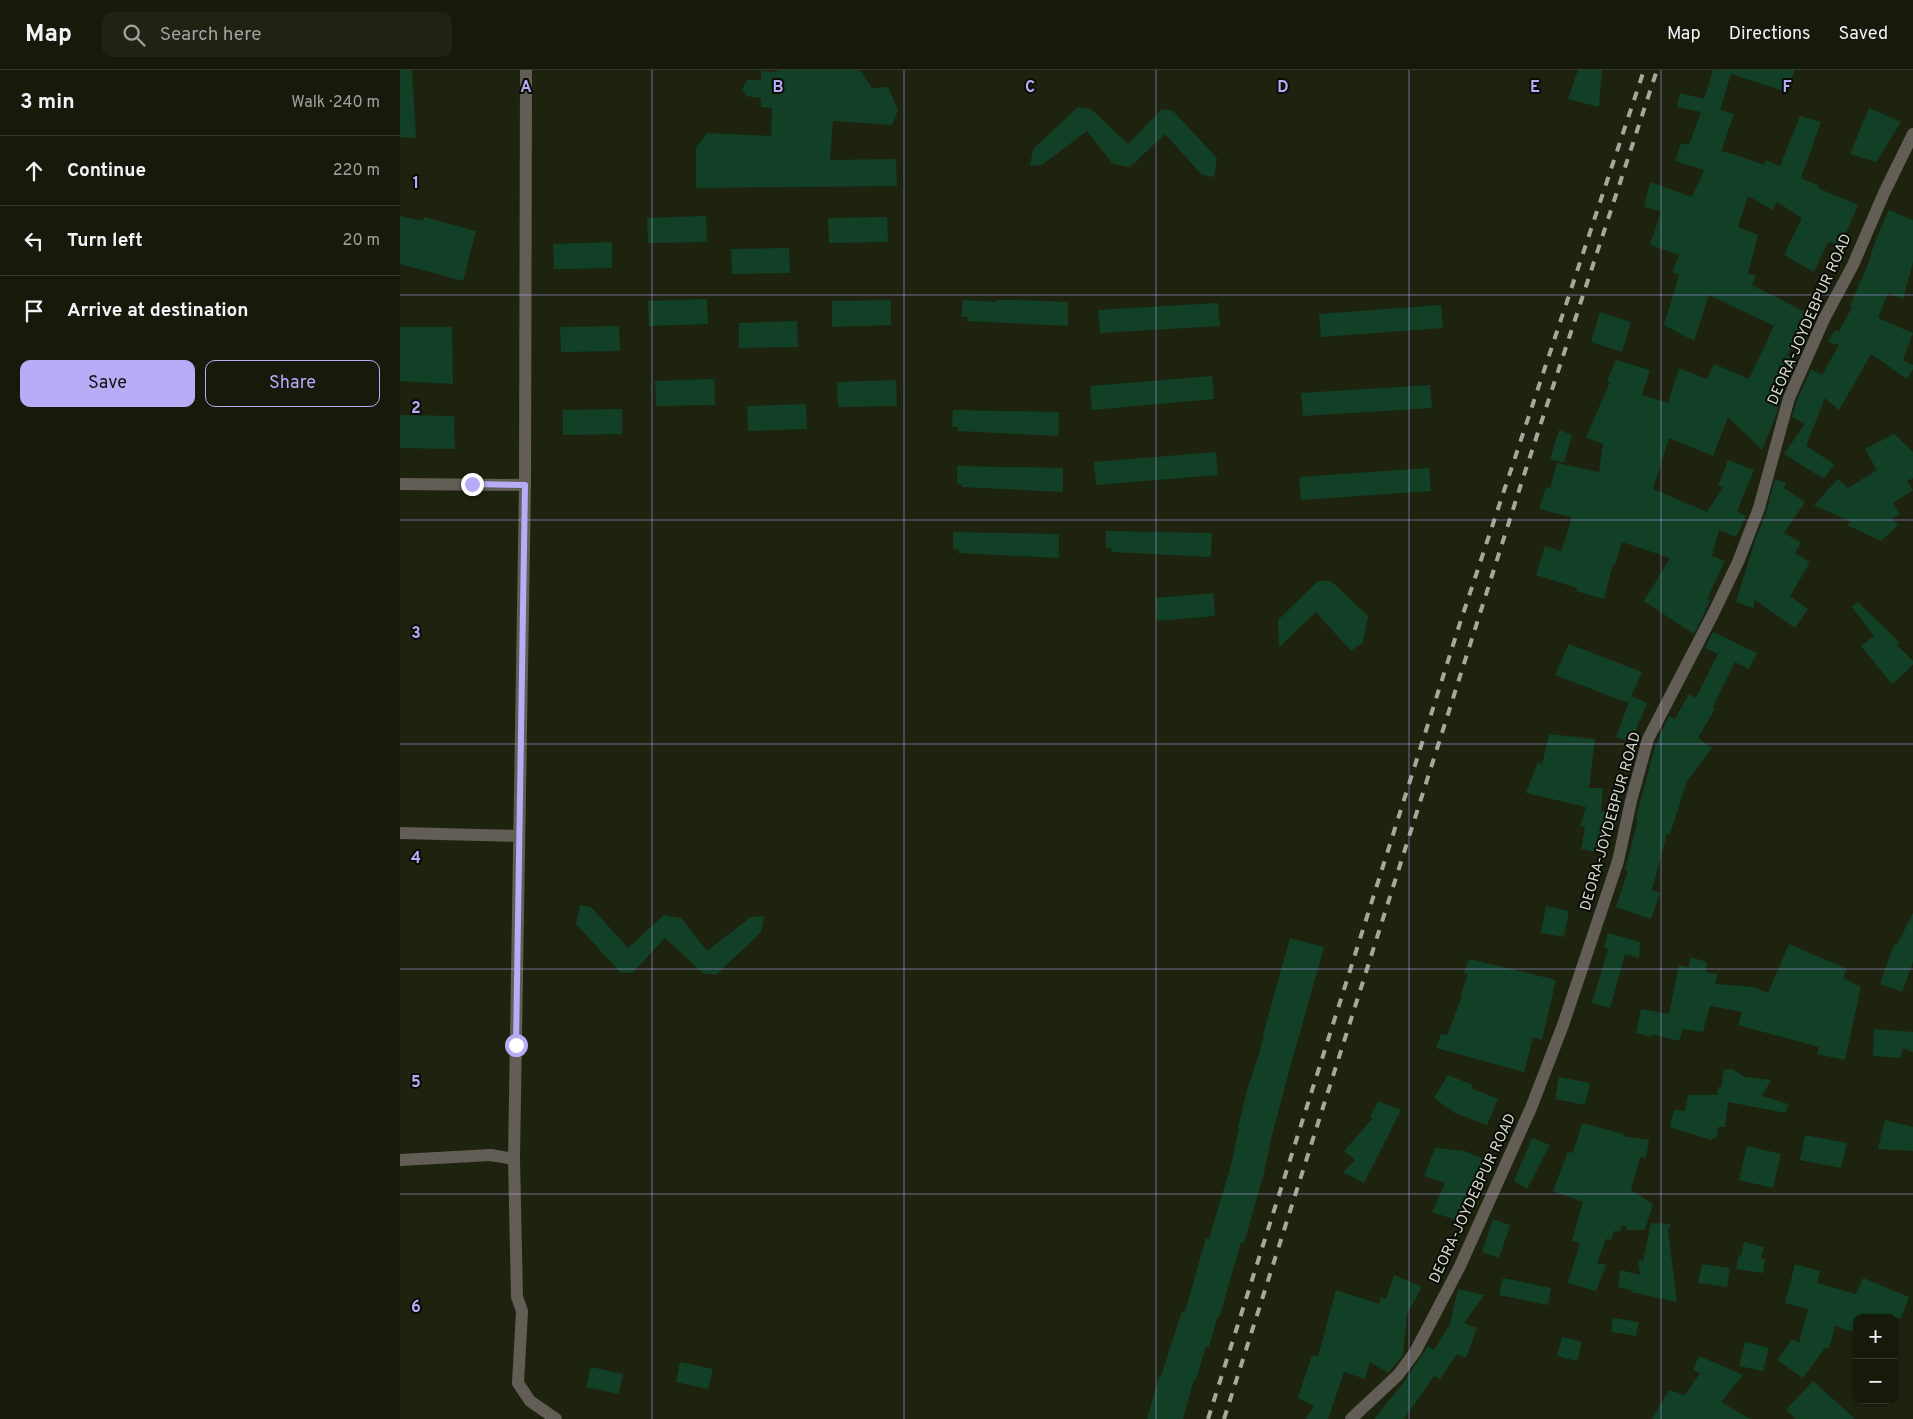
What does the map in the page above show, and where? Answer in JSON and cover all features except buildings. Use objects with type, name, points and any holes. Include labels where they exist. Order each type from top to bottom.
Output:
[{"type":"street","points":[[526,70],[525,485],[514,1158],[517,1297],[522,1311],[518,1383],[530,1401],[556,1419]]},
{"type":"street","name":"DEORA-JOYDEBPUR ROAD","points":[[1351,1419],[1398,1374],[1414,1352],[1460,1266],[1531,1108],[1563,1025],[1618,861],[1631,801],[1648,739],[1738,562],[1759,508],[1788,398],[1913,134]]},
{"type":"street","points":[[400,484],[525,485]]},
{"type":"street","points":[[400,833],[518,836]]},
{"type":"street","points":[[400,1160],[490,1155],[514,1158]]},
{"type":"railway","points":[[1208,1419],[1460,623],[1644,70]]},
{"type":"railway","points":[[1224,1419],[1523,478],[1657,70]]},
{"type":"route","points":[[472,484],[525,485],[516,1045]]}]
